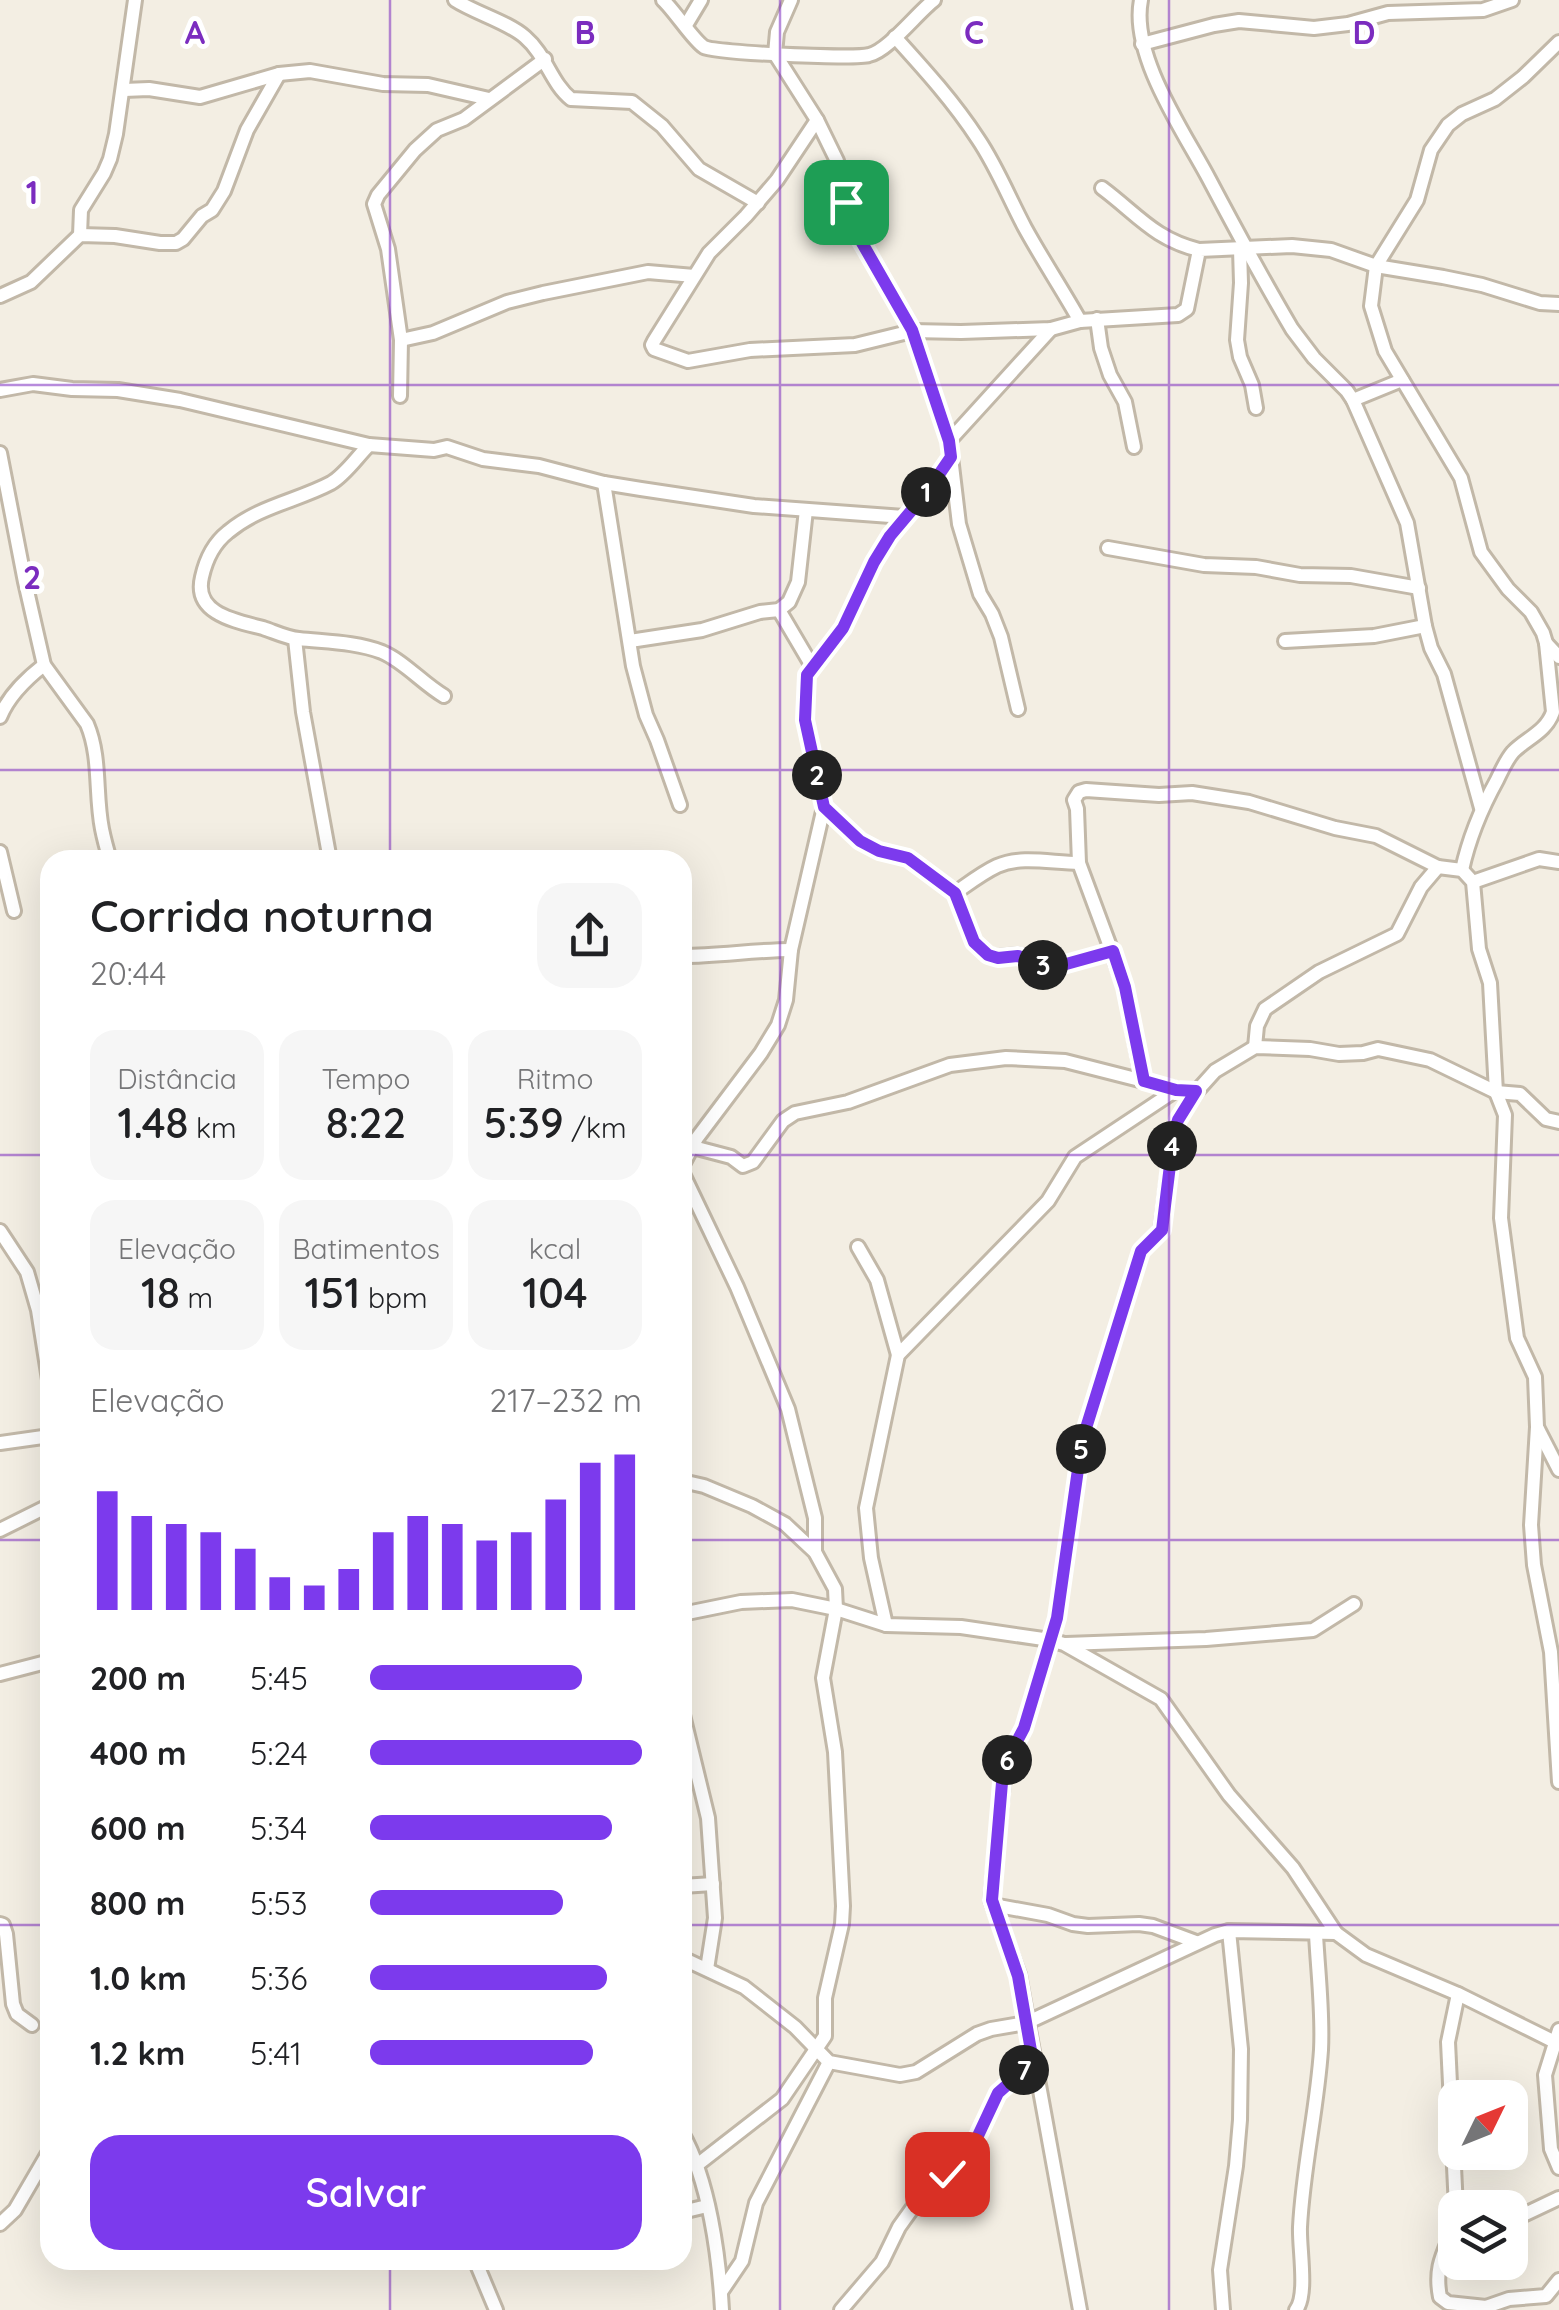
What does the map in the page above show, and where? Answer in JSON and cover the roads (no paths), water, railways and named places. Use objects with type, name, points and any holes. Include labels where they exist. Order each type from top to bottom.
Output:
[{"type":"street","points":[[0,296],[31,282],[80,235],[81,210],[110,158],[124,90],[135,0]]},
{"type":"street","points":[[455,0],[524,35],[571,99],[632,102],[662,126],[699,169],[758,203]]},
{"type":"street","points":[[663,0],[705,48],[716,51],[870,55],[934,0]]},
{"type":"street","points":[[686,25],[701,0]]},
{"type":"street","points":[[790,0],[782,14],[775,54],[817,120],[837,161],[857,234],[912,330],[949,441],[959,524],[980,594],[1000,637],[1018,709]]},
{"type":"street","points":[[1141,0],[1142,44],[1174,121],[1206,174],[1242,249],[1292,330],[1353,400],[1407,522],[1425,626],[1444,674],[1481,808]]},
{"type":"street","points":[[1142,44],[1239,21],[1314,28],[1388,13],[1483,10],[1512,0]]},
{"type":"street","points":[[895,37],[977,137],[1080,321]]},
{"type":"street","points":[[1462,870],[1481,808],[1512,754],[1544,728],[1553,712],[1546,643],[1531,612],[1481,552],[1461,478],[1385,351],[1371,306],[1376,266],[1416,200],[1432,150],[1448,125],[1495,99],[1559,42]]},
{"type":"street","points":[[400,396],[401,340],[388,249],[374,204],[392,176],[438,130],[464,118],[545,59]]},
{"type":"street","points":[[124,90],[148,88],[200,97],[279,74],[310,71],[384,84],[428,85],[490,98]]},
{"type":"street","points":[[80,235],[176,243],[183,239],[212,210],[224,191],[247,130],[279,74]]},
{"type":"street","points":[[817,120],[777,180],[709,253],[652,346],[654,349],[688,361],[750,350],[855,345],[912,330],[1051,329],[1080,321],[1183,313],[1199,250]]},
{"type":"street","points":[[1102,188],[1161,236],[1179,245],[1199,250],[1292,246],[1331,250],[1376,266],[1559,304]]},
{"type":"street","points":[[1242,249],[1237,340],[1256,408]]},
{"type":"street","points":[[401,340],[434,334],[507,302],[542,293],[648,272],[694,276]]},
{"type":"street","points":[[1097,320],[1101,348],[1125,402],[1134,447]]},
{"type":"street","points":[[949,441],[1051,329]]},
{"type":"street","points":[[1353,400],[1402,380]]},
{"type":"street","points":[[0,390],[33,384],[118,390],[180,400],[368,445],[434,450],[448,446],[482,459],[539,466],[604,483],[754,506],[904,516]]},
{"type":"street","points":[[368,445],[334,482],[266,508],[220,538],[209,554],[200,587],[203,599],[226,619],[295,639],[380,652],[444,696]]},
{"type":"street","points":[[0,453],[44,665],[91,734],[101,827],[107,850]]},
{"type":"street","points":[[951,457],[927,492],[904,516],[874,562],[843,628],[807,675],[805,720],[824,807],[791,950],[786,1000],[778,1025],[761,1053],[693,1148],[732,1157],[748,1166],[783,1121],[795,1113],[848,1102],[950,1065],[981,1060],[1065,1061],[1176,1090],[1196,1091]]},
{"type":"street","points":[[604,483],[633,666],[646,715],[680,805]]},
{"type":"street","points":[[630,640],[702,630],[779,610],[789,602],[798,582],[806,510]]},
{"type":"street","points":[[1108,548],[1204,565],[1351,576],[1419,588]]},
{"type":"street","points":[[779,610],[812,666]]},
{"type":"street","points":[[1284,640],[1374,636],[1425,626]]},
{"type":"street","points":[[295,639],[303,712],[328,850]]},
{"type":"street","points":[[1546,643],[1559,657]]},
{"type":"street","points":[[0,717],[24,680],[44,665]]},
{"type":"street","points":[[1144,1081],[1125,987],[1079,863],[1074,800],[1079,792],[1192,792],[1248,802],[1376,836],[1438,866],[1462,870],[1473,882],[1479,949],[1490,983],[1496,1092],[1505,1115],[1501,1218],[1517,1338],[1536,1377],[1531,1526],[1534,1566],[1551,1652],[1559,1782]]},
{"type":"street","points":[[824,807],[860,841],[879,851],[908,858],[955,893],[974,942],[988,955],[1018,956],[1045,966],[1059,966],[1113,951]]},
{"type":"street","points":[[0,852],[14,911]]},
{"type":"street","points":[[1473,882],[1544,859],[1559,862]]},
{"type":"street","points":[[1544,859],[1559,876]]},
{"type":"street","points":[[955,893],[994,867],[1009,862],[1079,863]]},
{"type":"street","points":[[1255,1047],[1257,1026],[1266,1009],[1319,972],[1397,934],[1421,887],[1438,866]]},
{"type":"street","points":[[692,956],[791,950]]},
{"type":"street","points":[[1080,2310],[1018,1976],[993,1905],[1003,1771],[1057,1642],[1082,1441],[1141,1251],[1162,1230],[1178,1120],[1196,1091],[1221,1066],[1255,1047],[1339,1054],[1378,1049],[1438,1062],[1496,1092],[1520,1094],[1546,1119],[1559,1122]]},
{"type":"street","points":[[898,1355],[1048,1201],[1075,1157],[1176,1090]]},
{"type":"street","points":[[692,1206],[737,1286],[788,1409],[815,1518],[815,1552]]},
{"type":"street","points":[[0,1230],[27,1272],[40,1323]]},
{"type":"street","points":[[858,1247],[877,1280],[898,1355],[866,1508],[871,1558],[886,1625]]},
{"type":"street","points":[[1537,1427],[1559,1470]]},
{"type":"street","points":[[0,1443],[40,1437]]},
{"type":"street","points":[[692,1484],[770,1515],[798,1534],[815,1552],[835,1589],[836,1609],[822,1678],[835,1752],[843,1906],[825,1998],[825,2036],[782,2099],[696,2165]]},
{"type":"street","points":[[0,1530],[40,1511]]},
{"type":"street","points":[[692,1612],[750,1601],[792,1600],[886,1625],[962,1627],[1057,1642],[1206,1639],[1313,1630],[1354,1604]]},
{"type":"street","points":[[1057,1642],[1161,1699],[1229,1795],[1293,1868],[1336,1933],[1366,1955],[1557,2038],[1545,2084],[1552,2149],[1559,2168]]},
{"type":"street","points":[[0,1674],[40,1664]]},
{"type":"street","points":[[692,1752],[708,1818],[713,1884],[715,1926],[707,1969]]},
{"type":"street","points":[[692,1885],[713,1884]]},
{"type":"street","points":[[993,1905],[1073,1924],[1154,1926],[1196,1942]]},
{"type":"street","points":[[0,1924],[6,1934],[13,2004],[23,2020],[32,2025]]},
{"type":"street","points":[[692,1963],[744,1987],[789,2022],[829,2062],[890,2075],[910,2074],[977,2034],[1026,2023],[1196,1942],[1229,1932],[1336,1933]]},
{"type":"street","points":[[1223,2310],[1220,2270],[1236,2166],[1241,2067],[1229,1932]]},
{"type":"street","points":[[1296,2310],[1302,2294],[1304,2178],[1322,2038],[1316,1934]]},
{"type":"street","points":[[1455,2190],[1448,2042],[1458,1994]]},
{"type":"street","points":[[721,2292],[742,2261],[756,2203],[829,2062]]},
{"type":"street","points":[[841,2310],[882,2262],[914,2206],[942,2180],[962,2148],[976,2140],[998,2093],[1033,2062]]},
{"type":"street","points":[[692,2156],[718,2258],[722,2310]]},
{"type":"street","points":[[0,2224],[16,2210],[40,2168]]},
{"type":"street","points":[[1528,2212],[1559,2198]]},
{"type":"street","points":[[692,2210],[707,2206]]},
{"type":"street","points":[[1438,2266],[1440,2297],[1448,2303],[1486,2309],[1509,2300],[1546,2296],[1559,2280]]},
{"type":"street","points":[[480,2270],[496,2310]]}]
